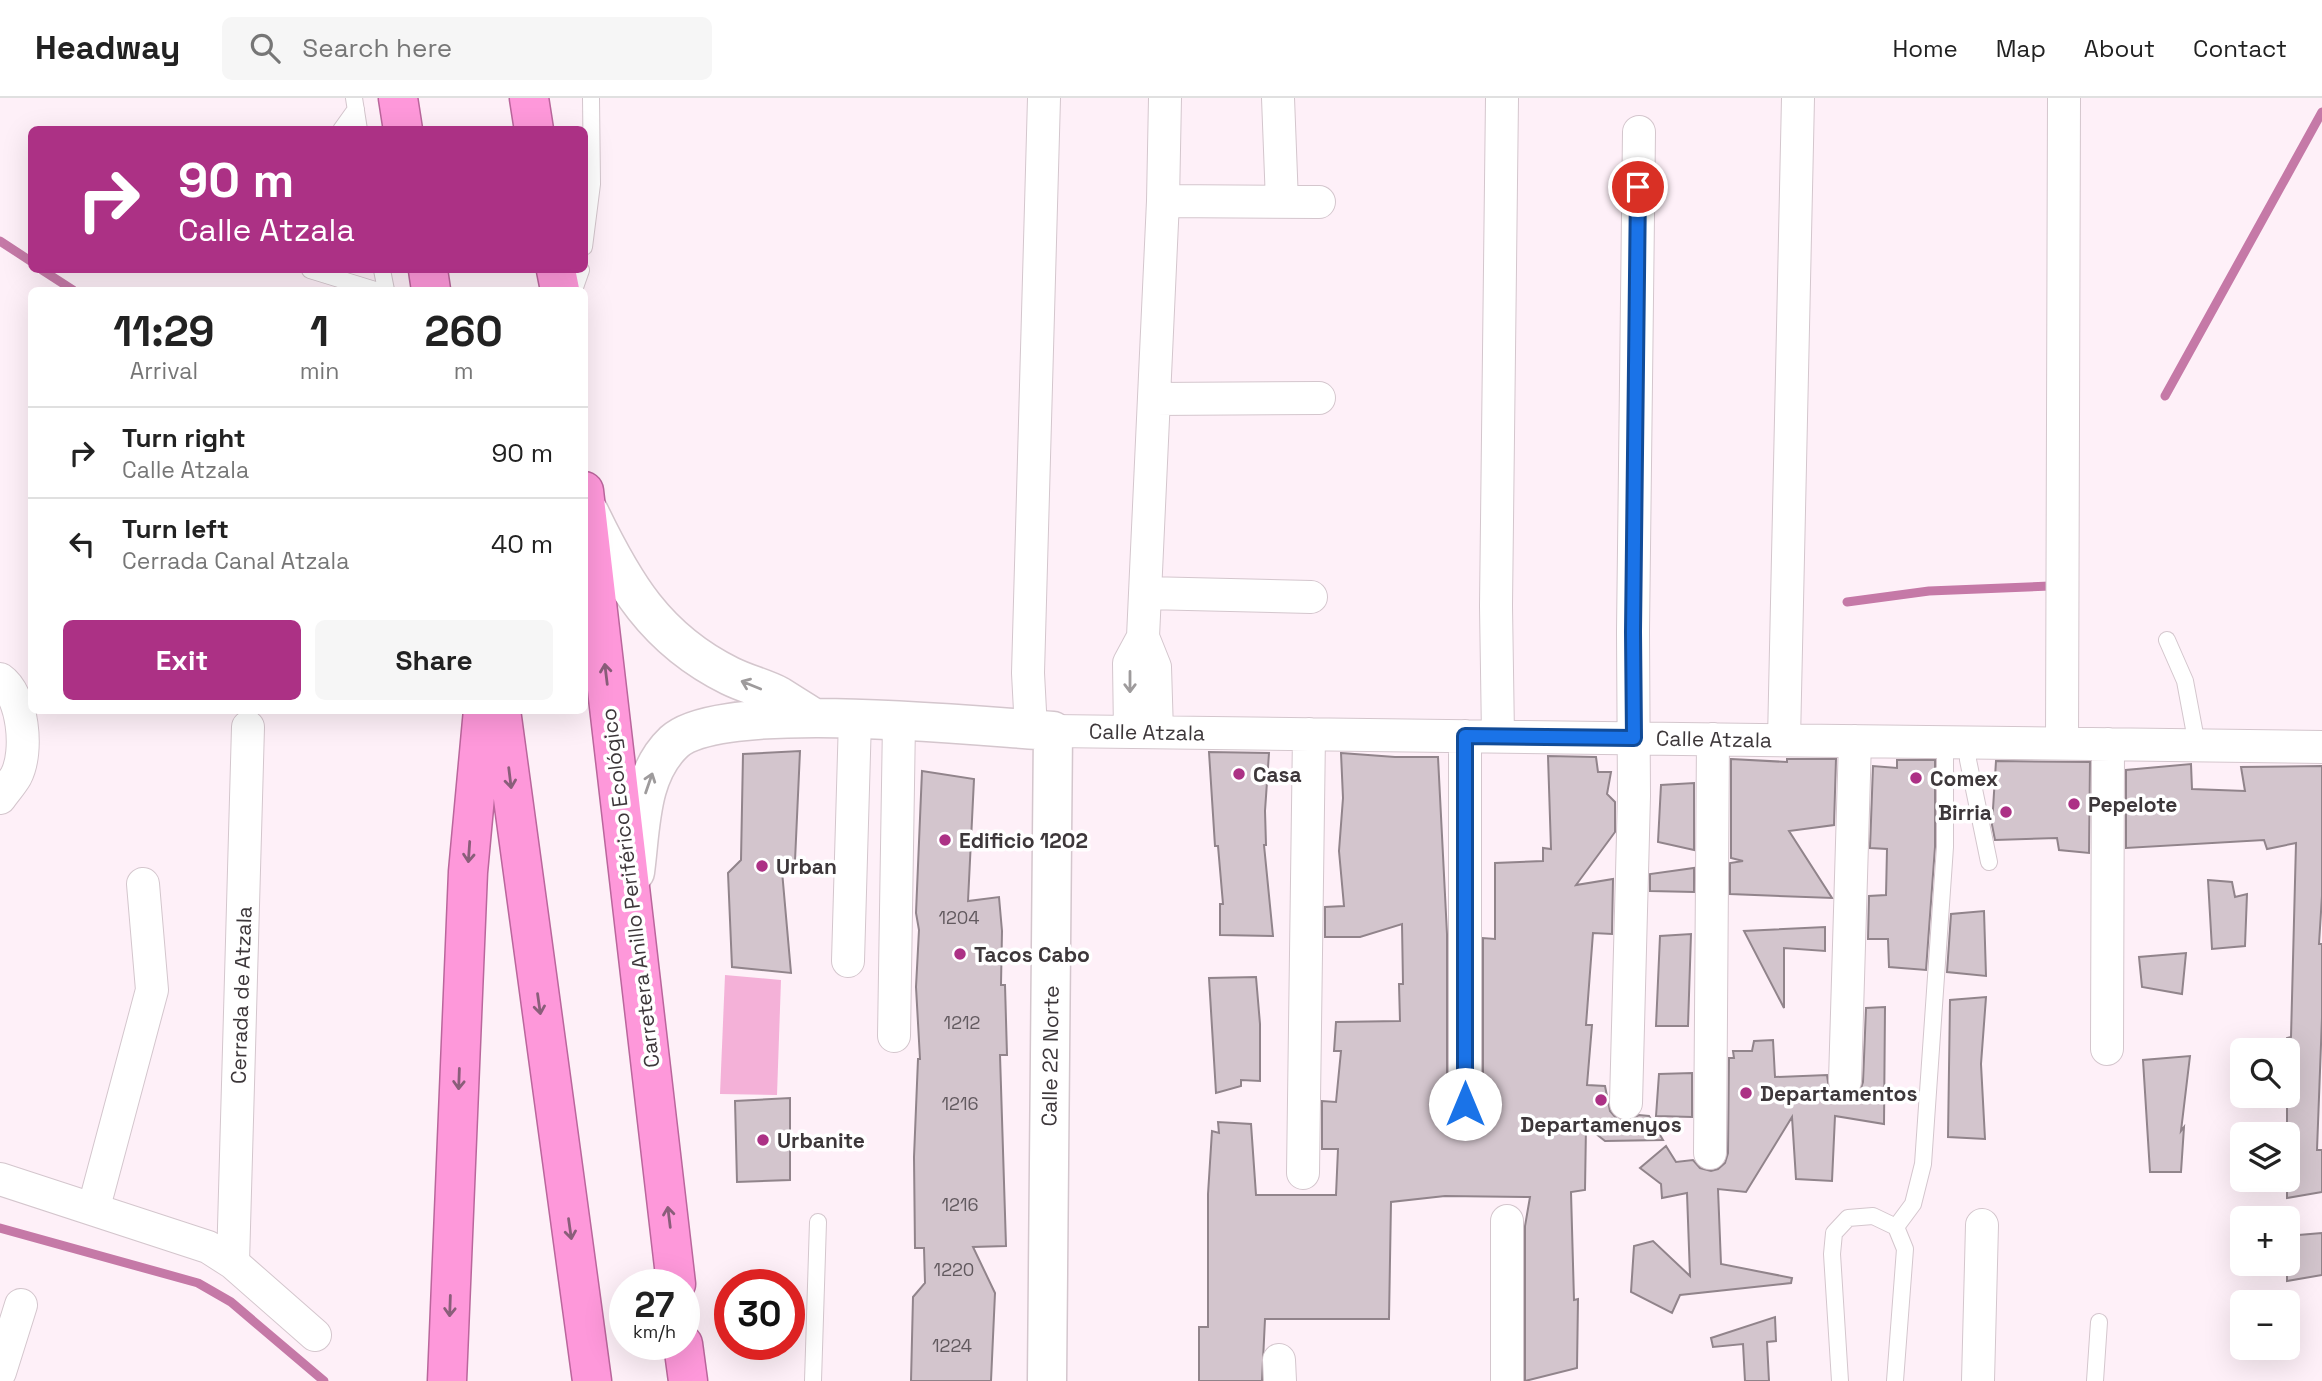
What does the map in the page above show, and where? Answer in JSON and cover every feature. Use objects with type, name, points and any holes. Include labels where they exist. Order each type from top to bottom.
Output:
[{"type":"highway","points":[[398,98],[403,126]]},
{"type":"highway","points":[[529,98],[533,126]]},
{"type":"highway","name":"Carretera Anillo Periférico Ecológico","points":[[588,525],[674,1269]]},
{"type":"highway","points":[[447,1381],[468,872],[483,714]]},
{"type":"highway","points":[[502,714],[592,1381]]},
{"type":"highway","points":[[685,1360],[688,1381]]},
{"type":"street","points":[[1042,730],[1028,673],[1044,98]]},
{"type":"street","points":[[1144,732],[1155,667],[1143,637],[1163,201],[1165,98]]},
{"type":"street","points":[[1278,98],[1282,202]]},
{"type":"street","points":[[1498,736],[1496,606],[1502,98]]},
{"type":"street","points":[[1784,740],[1798,98]]},
{"type":"street","points":[[2062,743],[2064,98]]},
{"type":"street","points":[[1626,1103],[1634,738],[1639,132]]},
{"type":"street","points":[[1163,201],[1319,202]]},
{"type":"street","points":[[1154,399],[1319,398]]},
{"type":"street","name":"Calle Atzala","points":[[588,505],[624,582],[644,609],[664,629],[688,650],[729,675],[778,695],[811,716]]},
{"type":"street","points":[[1146,593],[1311,597]]},
{"type":"street","points":[[0,679],[9,685],[20,712],[23,743],[18,774],[0,798]]},
{"type":"street","name":"Calle Atzala","points":[[632,899],[647,790],[659,760],[673,743],[700,727],[738,721],[811,716],[1042,730],[2322,747]]},
{"type":"street","points":[[848,961],[855,719]]},
{"type":"street","points":[[894,1036],[899,722]]},
{"type":"street","name":"Cerrada de Atzala","points":[[233,1263],[248,727]]},
{"type":"street","name":"Calle 22 Norte","points":[[1042,730],[1047,1381]]},
{"type":"street","points":[[1303,1173],[1309,734]]},
{"type":"street","points":[[1465,736],[1465,1104]]},
{"type":"street","points":[[1710,1153],[1713,739]]},
{"type":"street","points":[[1844,1081],[1854,741]]},
{"type":"street","points":[[2107,1049],[2108,744]]},
{"type":"street","points":[[93,1207],[152,990],[143,884]]},
{"type":"street","points":[[0,1179],[93,1207],[208,1247],[233,1263],[315,1335]]},
{"type":"street","points":[[1507,1222],[1507,1381]]},
{"type":"street","points":[[1978,1381],[1982,1225]]},
{"type":"street","points":[[0,1372],[21,1305]]},
{"type":"lane","points":[[588,216],[592,184],[591,98]]},
{"type":"lane","points":[[343,126],[355,103]]},
{"type":"lane","points":[[355,103],[358,126]]},
{"type":"lane","points":[[320,273],[365,287]]},
{"type":"lane","points":[[2167,640],[2185,681],[2197,745]]},
{"type":"lane","points":[[1957,742],[1968,760],[1989,862]]},
{"type":"lane","points":[[1896,1227],[1913,1204],[1923,1164],[1945,847],[1957,742]]},
{"type":"lane","points":[[1840,1381],[1832,1254],[1835,1233],[1848,1218],[1873,1216],[1896,1227],[1905,1249],[1895,1381]]},
{"type":"lane","points":[[813,1381],[818,1222]]},
{"type":"lane","points":[[2095,1381],[2099,1322]]},
{"type":"shaded area","points":[[725,975],[781,980],[777,1095],[720,1094]]},
{"type":"building","name":"Urban","points":[[800,751],[795,861],[782,871],[791,973],[732,967],[728,873],[741,860],[743,754]]},
{"type":"building","points":[[1209,752],[1269,753],[1264,845],[1273,936],[1220,935],[1220,904],[1223,904],[1218,846],[1215,846]]},
{"type":"building","points":[[1341,753],[1438,757],[1447,934],[1447,1104],[1450,1114],[1456,1120],[1464,1122],[1475,1119],[1481,1113],[1483,1104],[1483,938],[1495,939],[1495,863],[1543,861],[1543,848],[1551,849],[1548,756],[1596,757],[1598,772],[1611,772],[1607,794],[1615,802],[1615,832],[1576,885],[1613,879],[1612,934],[1593,933],[1586,1025],[1592,1025],[1587,1085],[1605,1086],[1610,1111],[1617,1119],[1626,1121],[1639,1115],[1649,1116],[1663,1140],[1605,1141],[1586,1126],[1585,1190],[1571,1192],[1574,1300],[1578,1299],[1577,1368],[1525,1381],[1525,1226],[1530,1197],[1445,1196],[1391,1202],[1389,1319],[1265,1319],[1262,1381],[1199,1381],[1199,1327],[1208,1327],[1208,1194],[1212,1131],[1219,1133],[1218,1122],[1251,1124],[1256,1195],[1336,1195],[1338,1149],[1322,1149],[1322,1101],[1336,1102],[1341,1051],[1334,1051],[1336,1022],[1400,1021],[1399,984],[1403,984],[1402,924],[1360,937],[1325,937],[1325,907],[1344,906],[1339,851],[1343,798]]},
{"type":"building","points":[[1731,759],[1787,762],[1787,759],[1836,759],[1834,825],[1789,831],[1832,898],[1730,894],[1730,863],[1743,861],[1731,858]]},
{"type":"building","points":[[1897,760],[1935,760],[1935,847],[1926,970],[1889,967],[1888,939],[1868,939],[1869,896],[1886,895],[1887,849],[1870,848],[1873,766],[1897,768]]},
{"type":"building","points":[[1996,761],[2090,762],[2089,853],[2059,850],[2057,838],[1995,840],[1992,825]]},
{"type":"building","points":[[2191,764],[2192,789],[2245,791],[2241,767],[2322,766],[2322,896],[2319,944],[2322,944],[2322,1018],[2317,1150],[2322,1150],[2322,1192],[2287,1198],[2287,1192],[2300,1192],[2300,1122],[2287,1122],[2287,1108],[2300,1108],[2300,1038],[2287,1038],[2291,1037],[2296,843],[2267,849],[2264,840],[2126,848],[2126,770]]},
{"type":"building","points":[[922,771],[974,779],[968,901],[999,897],[1002,931],[1001,985],[1005,985],[1007,1055],[1000,1055],[1006,1246],[973,1247],[995,1293],[991,1381],[911,1381],[913,1297],[925,1283],[924,1248],[915,1248],[914,1157],[920,1059],[916,987],[919,930],[916,913]]},
{"type":"building","points":[[1694,783],[1694,850],[1658,842],[1661,785]]},
{"type":"building","points":[[1694,868],[1694,892],[1650,891],[1650,874]]},
{"type":"building","points":[[2208,880],[2232,882],[2235,897],[2247,894],[2245,946],[2212,949]]},
{"type":"building","points":[[1984,911],[1986,976],[1947,972],[1951,914]]},
{"type":"building","points":[[1825,927],[1825,951],[1784,948],[1784,1008],[1744,931]]},
{"type":"building","points":[[1691,934],[1688,1026],[1656,1026],[1660,936]]},
{"type":"building","points":[[2186,953],[2182,994],[2142,987],[2139,957]]},
{"type":"building","points":[[1256,977],[1260,1024],[1260,1081],[1241,1080],[1241,1086],[1216,1093],[1209,978]]},
{"type":"building","points":[[1986,997],[1981,1064],[1985,1139],[1948,1137],[1950,1000]]},
{"type":"building","points":[[1885,1007],[1884,1124],[1835,1116],[1832,1181],[1796,1179],[1792,1117],[1746,1192],[1718,1189],[1721,1264],[1792,1278],[1791,1283],[1680,1295],[1672,1313],[1631,1292],[1634,1246],[1653,1241],[1690,1276],[1687,1193],[1662,1198],[1661,1184],[1640,1168],[1666,1146],[1676,1162],[1693,1160],[1700,1168],[1711,1171],[1725,1163],[1728,1153],[1729,1058],[1734,1058],[1733,1051],[1752,1051],[1754,1041],[1773,1040],[1775,1077],[1827,1075],[1829,1089],[1835,1096],[1844,1099],[1853,1097],[1860,1091],[1863,1082],[1866,1008]]},
{"type":"building","points":[[2190,1056],[2181,1131],[2184,1127],[2181,1172],[2150,1172],[2143,1060]]},
{"type":"building","points":[[1692,1073],[1692,1117],[1656,1116],[1659,1074]]},
{"type":"building","name":"Urbanite","points":[[790,1098],[790,1180],[737,1182],[735,1101]]},
{"type":"building","points":[[2322,1233],[2322,1275],[2287,1281],[2287,1276],[2300,1276],[2300,1235]]},
{"type":"building","points":[[1775,1317],[1776,1341],[1767,1342],[1769,1381],[1745,1381],[1743,1344],[1713,1347],[1711,1338]]},
{"type":"waterway","points":[[2165,396],[2322,112]]},
{"type":"waterway","points":[[0,241],[28,259]]},
{"type":"waterway","points":[[47,273],[68,287]]},
{"type":"waterway","points":[[1847,602],[1929,591],[2050,586]]},
{"type":"waterway","points":[[0,1228],[198,1283],[231,1302],[324,1381]]},
{"type":"place","name":"Casa","points":[[1239,774]]},
{"type":"place","name":"Comex","points":[[1916,778]]},
{"type":"place","name":"Pepelote","points":[[2074,804]]},
{"type":"place","name":"Birria","points":[[2006,812]]},
{"type":"place","name":"Edificio 1202","points":[[945,840]]},
{"type":"place","name":"Urban","points":[[762,866]]},
{"type":"place","name":"Tacos Cabo","points":[[960,954]]},
{"type":"place","name":"Departamentos","points":[[1746,1093]]},
{"type":"place","name":"Departamenyos","points":[[1601,1100]]},
{"type":"place","name":"Urbanite","points":[[763,1140]]},
{"type":"route","points":[[1465,1104],[1465,736],[1634,738],[1638,187]]}]
